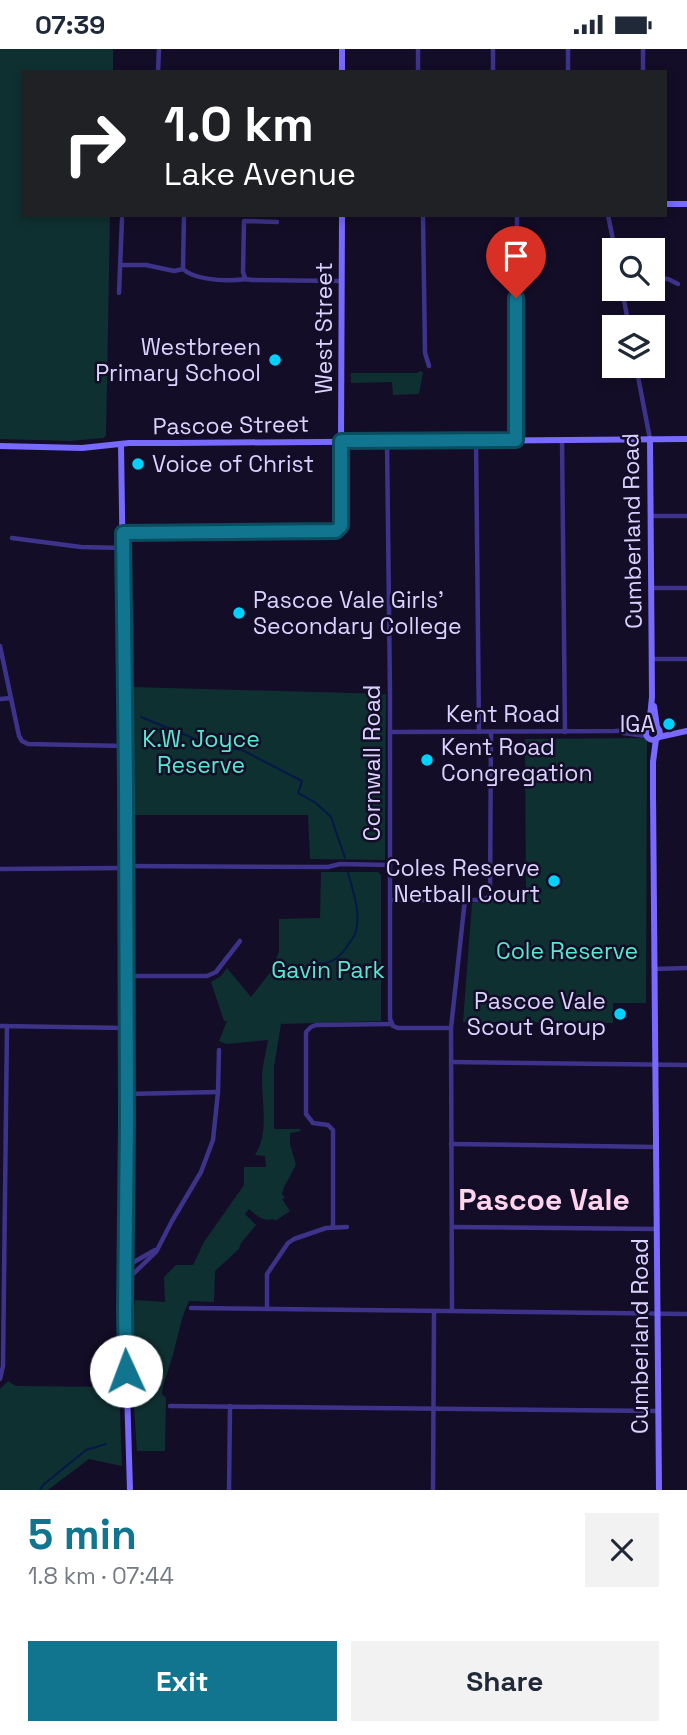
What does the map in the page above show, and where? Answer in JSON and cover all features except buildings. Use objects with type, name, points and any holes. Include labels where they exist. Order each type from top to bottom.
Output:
[{"type":"main road","points":[[342,49],[342,70]]},
{"type":"main road","points":[[667,204],[687,204]]},
{"type":"main road","name":"West Street","points":[[341,441],[342,217]]},
{"type":"main road","name":"Cumberland Road","points":[[650,439],[659,1490]]},
{"type":"main road","name":"Pascoe Street","points":[[0,446],[82,448],[121,444],[687,439]]},
{"type":"main road","points":[[121,444],[126,867],[125,1339],[130,1490]]},
{"type":"main road","name":"Kent Road","points":[[652,733],[687,731]]},
{"type":"street","points":[[158,70],[159,49]]},
{"type":"street","points":[[418,49],[418,70]]},
{"type":"street","points":[[493,49],[493,70]]},
{"type":"street","points":[[568,49],[568,70]]},
{"type":"street","points":[[643,49],[643,70]]},
{"type":"street","points":[[184,217],[183,269],[187,273],[213,279],[342,281]]},
{"type":"street","points":[[422,217],[425,353],[429,366]]},
{"type":"street","points":[[516,440],[517,217]]},
{"type":"street","points":[[607,217],[612,238]]},
{"type":"street","points":[[119,293],[122,219]]},
{"type":"street","points":[[245,278],[244,221],[277,222]]},
{"type":"street","points":[[120,265],[146,265],[174,271],[183,269]]},
{"type":"street","points":[[665,279],[678,283]]},
{"type":"street","name":"Cumberland Road","points":[[638,378],[650,439]]},
{"type":"street","points":[[476,440],[479,732]]},
{"type":"street","points":[[562,440],[565,732]]},
{"type":"street","points":[[123,533],[336,531],[341,526],[341,441]]},
{"type":"street","name":"Cornwall Road","points":[[387,441],[391,1024]]},
{"type":"street","points":[[651,516],[687,516]]},
{"type":"street","points":[[12,538],[81,547],[124,548]]},
{"type":"street","points":[[651,588],[687,588]]},
{"type":"street","points":[[0,646],[19,736],[25,743],[125,746]]},
{"type":"street","points":[[652,659],[687,659]]},
{"type":"street","points":[[0,699],[11,698]]},
{"type":"street","name":"Kent Road","points":[[390,732],[652,733]]},
{"type":"street","points":[[390,900],[486,899],[490,896],[491,732]]},
{"type":"street","points":[[0,869],[390,865]]},
{"type":"street","points":[[452,1311],[451,1028],[465,899]]},
{"type":"street","points":[[126,976],[207,976],[216,972],[240,941]]},
{"type":"street","points":[[655,969],[687,968]]},
{"type":"street","points":[[333,1227],[333,1130],[328,1125],[313,1123],[306,1114],[306,1032],[316,1025],[391,1024],[403,1028],[451,1028]]},
{"type":"street","points":[[0,1026],[126,1028]]},
{"type":"street","points":[[0,1379],[3,1366],[7,1026]]},
{"type":"street","points":[[125,1277],[132,1275],[154,1255],[196,1183],[211,1147],[218,1091],[219,1050]]},
{"type":"street","points":[[451,1062],[687,1065]]},
{"type":"street","points":[[126,1094],[218,1091]]},
{"type":"street","points":[[451,1144],[656,1147]]},
{"type":"street","points":[[267,1309],[267,1274],[288,1243],[313,1232],[333,1227],[348,1227]]},
{"type":"street","points":[[452,1227],[657,1229]]},
{"type":"street","points":[[125,1267],[158,1247]]},
{"type":"street","points":[[191,1308],[687,1314]]},
{"type":"street","points":[[433,1490],[434,1311]]},
{"type":"street","points":[[170,1406],[658,1411]]},
{"type":"street","points":[[229,1490],[230,1406]]},
{"type":"green space","points":[[0,49],[113,49],[113,70],[21,70],[21,217],[110,217],[106,436],[71,441],[0,439]]},
{"type":"green space","points":[[351,373],[423,373],[419,394],[393,395],[392,382],[351,383]]},
{"type":"green space","name":"K.W. Joyce Reserve","points":[[132,687],[386,694],[385,860],[310,859],[308,815],[133,815]]},
{"type":"green space","name":"Cole Reserve","points":[[647,738],[646,1003],[613,1003],[613,1023],[463,1022],[472,903],[489,902],[499,893],[526,894],[525,739]]},
{"type":"green space","name":"Gavin Park","points":[[321,872],[378,872],[381,875],[381,1021],[281,1024],[274,1067],[274,1129],[301,1131],[290,1133],[296,1165],[284,1187],[282,1194],[285,1198],[282,1199],[290,1211],[275,1221],[260,1218],[249,1209],[245,1214],[256,1225],[239,1249],[215,1271],[214,1302],[189,1301],[162,1394],[166,1398],[165,1451],[137,1451],[132,1320],[135,1300],[165,1302],[164,1277],[176,1265],[193,1265],[204,1242],[244,1185],[244,1167],[266,1167],[265,1156],[255,1155],[262,1137],[262,1074],[268,1040],[226,1044],[219,1041],[227,1021],[224,1021],[211,982],[227,968],[251,997],[272,970],[279,951],[279,919],[320,918]]},
{"type":"green space","points":[[8,1381],[16,1386],[119,1387],[122,1466],[89,1459],[48,1490],[0,1490],[0,1389]]},
{"type":"waterway","points":[[141,717],[210,745],[242,750],[302,781],[298,793],[316,803],[331,817],[345,858]]},
{"type":"waterway","points":[[318,964],[337,958],[355,934],[357,912],[348,873]]},
{"type":"waterway","points":[[40,1490],[86,1450],[106,1444]]},
{"type":"place","name":"Westbreen Primary School","points":[[275,360]]},
{"type":"place","name":"Voice of Christ","points":[[138,464]]},
{"type":"place","name":"Pascoe Vale Girls' Secondary College","points":[[239,613]]},
{"type":"place","name":"IGA","points":[[669,724]]},
{"type":"place","name":"Kent Road Congregation","points":[[427,760]]},
{"type":"place","name":"Coles Reserve Netball Court","points":[[554,881]]},
{"type":"place","name":"Pascoe Vale Scout Group","points":[[620,1014]]},
{"type":"district","name":"Pascoe Vale","points":[[544,1199]]},
{"type":"route","points":[[126,1371],[126,781],[123,533],[336,531],[341,526],[341,441],[516,440],[516,298]]}]
